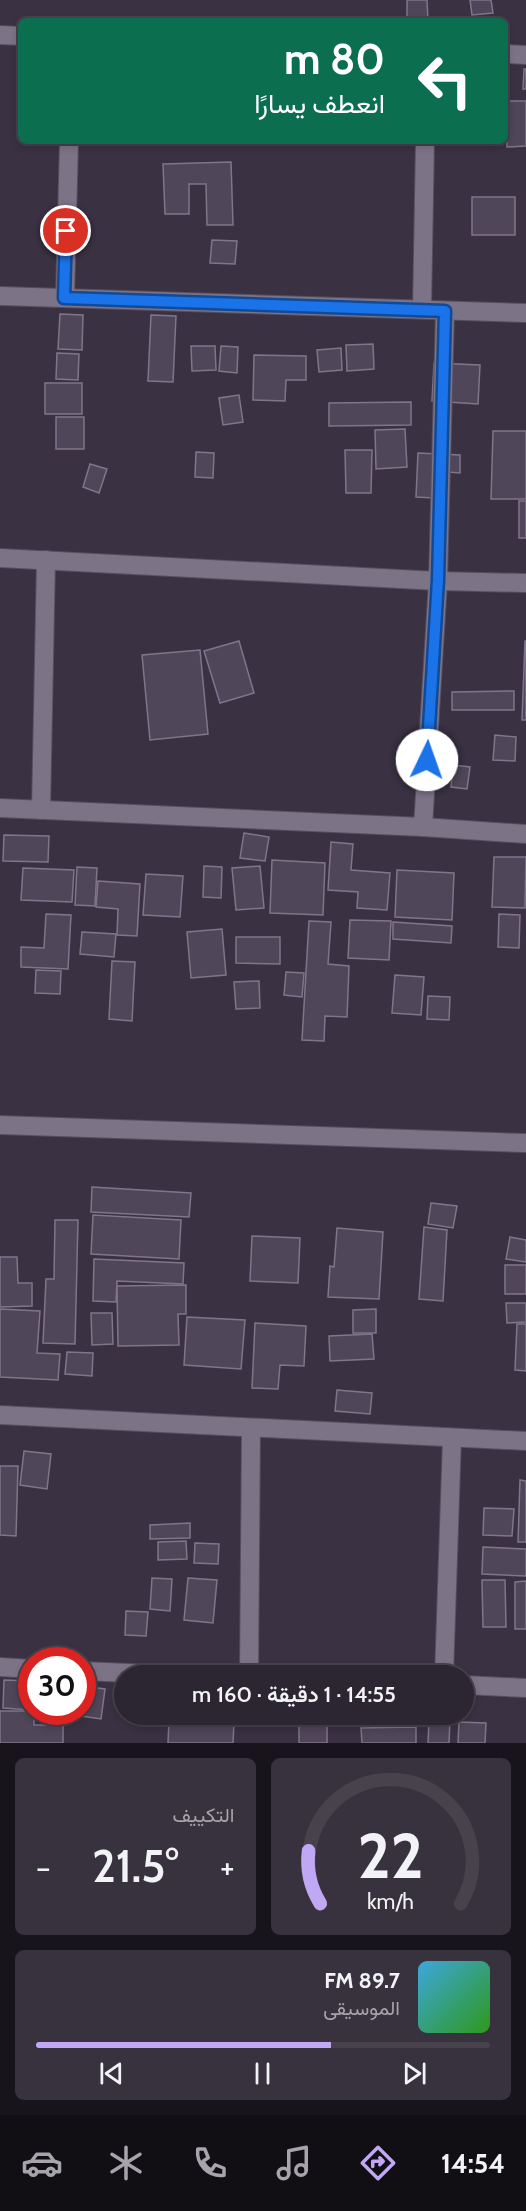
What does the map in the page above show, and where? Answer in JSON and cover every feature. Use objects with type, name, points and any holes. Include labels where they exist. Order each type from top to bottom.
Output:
[{"type":"street","points":[[0,35],[18,36]]},
{"type":"street","points":[[508,54],[526,55]]},
{"type":"street","points":[[64,298],[69,144]]},
{"type":"street","points":[[422,309],[425,144]]},
{"type":"street","points":[[0,296],[526,313]]},
{"type":"street","points":[[423,827],[438,580],[445,311]]},
{"type":"street","points":[[0,558],[526,583]]},
{"type":"street","points":[[41,810],[46,560]]},
{"type":"street","points":[[0,808],[423,827],[526,834]]},
{"type":"street","points":[[0,1125],[526,1143]]},
{"type":"street","points":[[0,1415],[526,1441]]},
{"type":"street","points":[[249,1665],[251,1429]]},
{"type":"street","points":[[444,1665],[452,1438]]},
{"type":"street","points":[[0,1667],[18,1668]]},
{"type":"street","points":[[96,1672],[114,1672]]},
{"type":"street","points":[[474,1685],[526,1688]]},
{"type":"building","points":[[407,0],[427,0],[428,18],[407,18]]},
{"type":"building","points":[[470,0],[491,0],[493,13],[472,15]]},
{"type":"building","points":[[524,69],[526,69],[526,89],[523,89]]},
{"type":"building","points":[[508,101],[526,101],[526,146],[507,147]]},
{"type":"building","points":[[231,162],[233,225],[207,225],[206,184],[189,184],[189,214],[165,214],[163,164]]},
{"type":"building","points":[[472,197],[515,197],[515,235],[472,235]]},
{"type":"building","points":[[212,240],[237,241],[235,264],[210,263]]},
{"type":"building","points":[[60,314],[83,315],[82,350],[58,349]]},
{"type":"building","points":[[151,315],[176,316],[173,382],[148,381]]},
{"type":"building","points":[[373,344],[374,369],[347,371],[346,345]]},
{"type":"building","points":[[191,346],[215,346],[216,370],[192,371]]},
{"type":"building","points":[[221,346],[238,347],[237,373],[219,371]]},
{"type":"building","points":[[341,348],[342,370],[319,372],[317,350]]},
{"type":"building","points":[[57,353],[79,354],[78,380],[56,379]]},
{"type":"building","points":[[254,355],[306,356],[306,380],[286,380],[285,401],[253,400]]},
{"type":"building","points":[[434,363],[480,365],[478,404],[432,401]]},
{"type":"building","points":[[45,383],[82,383],[82,414],[45,414]]},
{"type":"building","points":[[239,395],[243,422],[223,425],[219,398]]},
{"type":"building","points":[[411,402],[411,425],[329,426],[329,403]]},
{"type":"building","points":[[56,417],[84,417],[84,449],[56,449]]},
{"type":"building","points":[[405,429],[407,467],[376,469],[375,430]]},
{"type":"building","points":[[493,431],[526,431],[526,499],[491,499]]},
{"type":"building","points":[[345,450],[372,450],[371,493],[346,493]]},
{"type":"building","points":[[196,452],[214,453],[213,478],[195,477]]},
{"type":"building","points":[[418,453],[460,455],[460,473],[435,471],[434,498],[416,497]]},
{"type":"building","points":[[90,464],[107,469],[99,493],[83,487]]},
{"type":"building","points":[[519,501],[526,501],[526,538],[519,538]]},
{"type":"building","points":[[239,641],[254,693],[220,703],[204,651]]},
{"type":"building","points":[[525,641],[526,720],[522,720]]},
{"type":"building","points":[[200,650],[208,734],[150,740],[142,655]]},
{"type":"building","points":[[514,691],[514,710],[452,710],[452,692]]},
{"type":"building","points":[[495,735],[516,737],[515,761],[493,760]]},
{"type":"building","points":[[453,765],[470,767],[467,789],[451,787]]},
{"type":"building","points":[[244,833],[269,837],[265,861],[240,858]]},
{"type":"building","points":[[4,835],[49,836],[48,862],[3,861]]},
{"type":"building","points":[[331,842],[353,844],[351,870],[390,873],[387,910],[357,908],[358,892],[328,890]]},
{"type":"building","points":[[494,857],[526,857],[525,908],[492,907]]},
{"type":"building","points":[[272,860],[325,863],[323,915],[270,913]]},
{"type":"building","points":[[204,866],[222,867],[221,898],[203,897]]},
{"type":"building","points":[[260,866],[264,908],[236,910],[232,868]]},
{"type":"building","points":[[77,867],[97,868],[95,906],[75,905]]},
{"type":"building","points":[[23,868],[74,870],[72,902],[21,900]]},
{"type":"building","points":[[397,870],[454,873],[452,920],[395,917]]},
{"type":"building","points":[[146,874],[183,876],[180,917],[143,915]]},
{"type":"building","points":[[98,881],[140,884],[137,936],[117,935],[118,909],[96,907]]},
{"type":"building","points":[[46,914],[71,915],[68,969],[21,967],[21,947],[44,948]]},
{"type":"building","points":[[499,914],[520,915],[519,948],[498,947]]},
{"type":"building","points":[[350,920],[391,921],[389,960],[348,958]]},
{"type":"building","points":[[309,921],[331,922],[328,964],[349,966],[347,1017],[325,1016],[324,1041],[302,1040]]},
{"type":"building","points":[[393,922],[452,926],[451,943],[393,939]]},
{"type":"building","points":[[222,929],[226,975],[191,978],[187,932]]},
{"type":"building","points":[[82,932],[116,934],[114,957],[80,954]]},
{"type":"building","points":[[236,937],[280,937],[280,964],[236,963]]},
{"type":"building","points":[[112,961],[135,962],[132,1021],[109,1019]]},
{"type":"building","points":[[36,970],[61,971],[60,994],[35,993]]},
{"type":"building","points":[[286,972],[304,973],[302,997],[284,995]]},
{"type":"building","points":[[395,975],[424,977],[421,1015],[392,1013]]},
{"type":"building","points":[[259,981],[260,1008],[236,1009],[234,982]]},
{"type":"building","points":[[428,996],[450,997],[449,1020],[427,1019]]},
{"type":"building","points":[[92,1187],[191,1193],[189,1217],[91,1212]]},
{"type":"building","points":[[431,1203],[457,1206],[453,1228],[428,1224]]},
{"type":"building","points":[[93,1215],[181,1220],[179,1259],[91,1254]]},
{"type":"building","points":[[55,1220],[78,1220],[75,1344],[43,1343],[46,1279],[54,1279]]},
{"type":"building","points":[[424,1227],[447,1230],[443,1301],[419,1299]]},
{"type":"building","points":[[337,1228],[383,1232],[379,1299],[328,1297],[330,1266],[334,1267]]},
{"type":"building","points":[[252,1236],[300,1238],[298,1283],[250,1281]]},
{"type":"building","points":[[510,1237],[526,1240],[526,1262],[506,1259]]},
{"type":"building","points":[[0,1257],[17,1257],[18,1283],[32,1283],[32,1306],[0,1307]]},
{"type":"building","points":[[94,1259],[184,1263],[183,1284],[117,1281],[116,1302],[93,1301]]},
{"type":"building","points":[[505,1265],[526,1265],[526,1294],[505,1294]]},
{"type":"building","points":[[186,1285],[186,1314],[178,1314],[179,1345],[118,1346],[117,1286]]},
{"type":"building","points":[[506,1303],[526,1303],[526,1322],[507,1323]]},
{"type":"building","points":[[0,1309],[40,1311],[37,1353],[60,1354],[58,1380],[0,1377]]},
{"type":"building","points":[[376,1309],[376,1333],[353,1333],[353,1310]]},
{"type":"building","points":[[91,1313],[112,1313],[113,1344],[92,1345]]},
{"type":"building","points":[[187,1317],[245,1320],[241,1369],[184,1365]]},
{"type":"building","points":[[255,1323],[306,1326],[304,1366],[280,1365],[278,1389],[252,1388]]},
{"type":"building","points":[[517,1324],[526,1324],[526,1371],[515,1370]]},
{"type":"building","points":[[372,1334],[374,1359],[330,1361],[329,1336]]},
{"type":"building","points":[[67,1352],[93,1353],[92,1376],[65,1374]]},
{"type":"building","points":[[337,1390],[372,1393],[370,1414],[335,1411]]},
{"type":"building","points":[[24,1451],[51,1454],[47,1489],[20,1485]]},
{"type":"building","points":[[0,1466],[18,1466],[16,1536],[0,1535]]},
{"type":"building","points":[[520,1480],[526,1481],[526,1542],[518,1542]]},
{"type":"building","points":[[484,1508],[514,1509],[512,1536],[483,1535]]},
{"type":"building","points":[[190,1523],[190,1538],[150,1539],[150,1525]]},
{"type":"building","points":[[186,1541],[187,1559],[158,1560],[158,1542]]},
{"type":"building","points":[[195,1543],[219,1544],[218,1564],[194,1563]]},
{"type":"building","points":[[483,1547],[526,1549],[526,1576],[482,1574]]},
{"type":"building","points":[[152,1578],[172,1579],[170,1611],[150,1609]]},
{"type":"building","points":[[188,1578],[217,1580],[213,1623],[184,1620]]},
{"type":"building","points":[[482,1580],[505,1580],[506,1627],[483,1627]]},
{"type":"building","points":[[526,1581],[526,1629],[515,1629],[515,1582]]},
{"type":"building","points":[[126,1611],[148,1612],[146,1636],[125,1635]]},
{"type":"building","points":[[4,1680],[18,1680],[18,1709],[3,1708]]},
{"type":"building","points":[[96,1688],[105,1689],[101,1719],[96,1718]]},
{"type":"building","points":[[0,1711],[18,1711],[18,1725],[63,1725],[63,1743],[0,1743]]},
{"type":"building","points":[[486,1723],[485,1743],[458,1743],[459,1725]]},
{"type":"building","points":[[169,1725],[234,1725],[233,1743],[168,1743]]},
{"type":"building","points":[[299,1725],[327,1725],[327,1743],[299,1743]]},
{"type":"building","points":[[429,1725],[450,1725],[449,1743],[428,1743]]},
{"type":"building","points":[[416,1727],[416,1743],[362,1743],[361,1728]]},
{"type":"route","points":[[66,231],[64,298],[445,311],[438,580],[427,760]]}]
